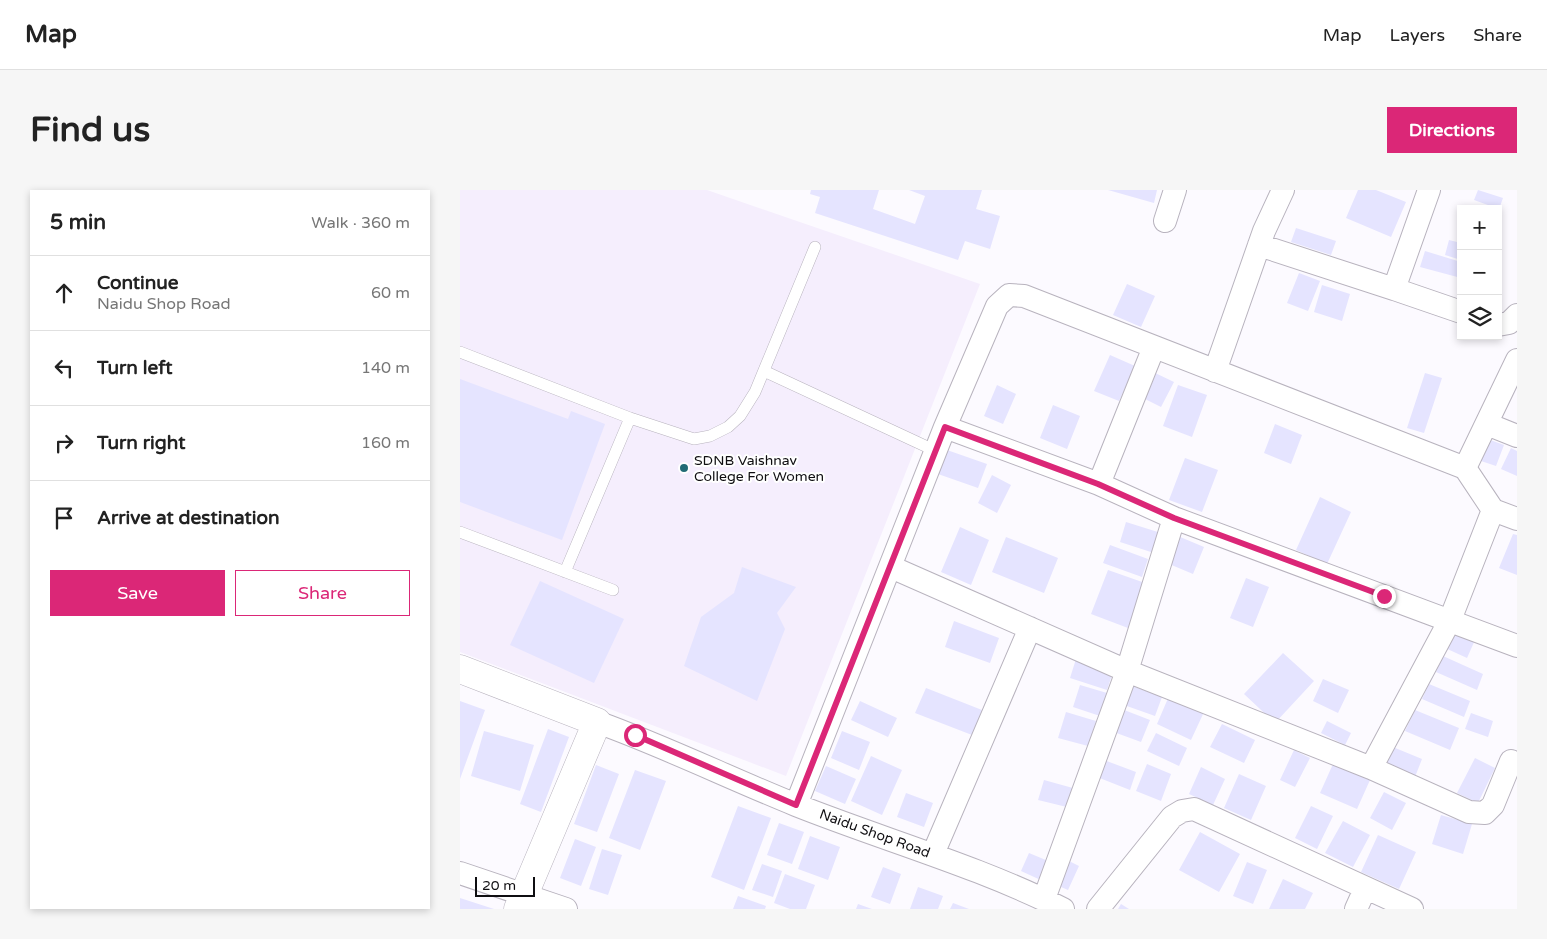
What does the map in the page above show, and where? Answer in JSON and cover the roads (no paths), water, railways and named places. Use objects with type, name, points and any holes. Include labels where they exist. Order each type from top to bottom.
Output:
[{"type":"street","points":[[1165,221],[1175,190]]},
{"type":"street","points":[[1215,371],[1260,244],[1283,190]]},
{"type":"street","points":[[1394,289],[1429,190]]},
{"type":"street","points":[[1260,244],[1457,311]]},
{"type":"street","points":[[796,805],[945,427],[997,306],[1009,295],[1024,296],[1465,468],[1493,510],[1517,519]]},
{"type":"street","points":[[1502,324],[1509,323],[1517,315]]},
{"type":"street","points":[[1098,484],[1154,347]]},
{"type":"street","points":[[1465,468],[1517,360]]},
{"type":"street","points":[[1487,424],[1517,436]]},
{"type":"street","points":[[945,427],[1098,484],[1174,518],[1517,646]]},
{"type":"street","points":[[1371,768],[1450,620],[1493,510]]},
{"type":"street","points":[[1055,905],[1174,518]]},
{"type":"street","points":[[891,567],[1127,671],[1371,768],[1469,812],[1485,813],[1493,805],[1511,762]]},
{"type":"street","points":[[933,854],[1030,628]]},
{"type":"street","points":[[460,669],[597,722],[521,901]]},
{"type":"street","name":"Naidu Shop Road","points":[[597,722],[635,735],[796,805],[933,854],[1055,905]]},
{"type":"street","points":[[1098,909],[1172,817],[1182,811],[1194,809],[1361,899],[1412,909]]},
{"type":"street","points":[[460,873],[521,901],[566,909]]},
{"type":"lane","points":[[460,352],[630,418],[694,439],[710,436],[728,427],[740,416],[755,392],[815,247]]},
{"type":"lane","points":[[764,371],[936,450]]},
{"type":"lane","points":[[565,572],[630,418]]},
{"type":"lane","points":[[460,532],[613,590]]},
{"type":"place","name":"SDNB Vaishnav College For Women","points":[[684,468]]}]
